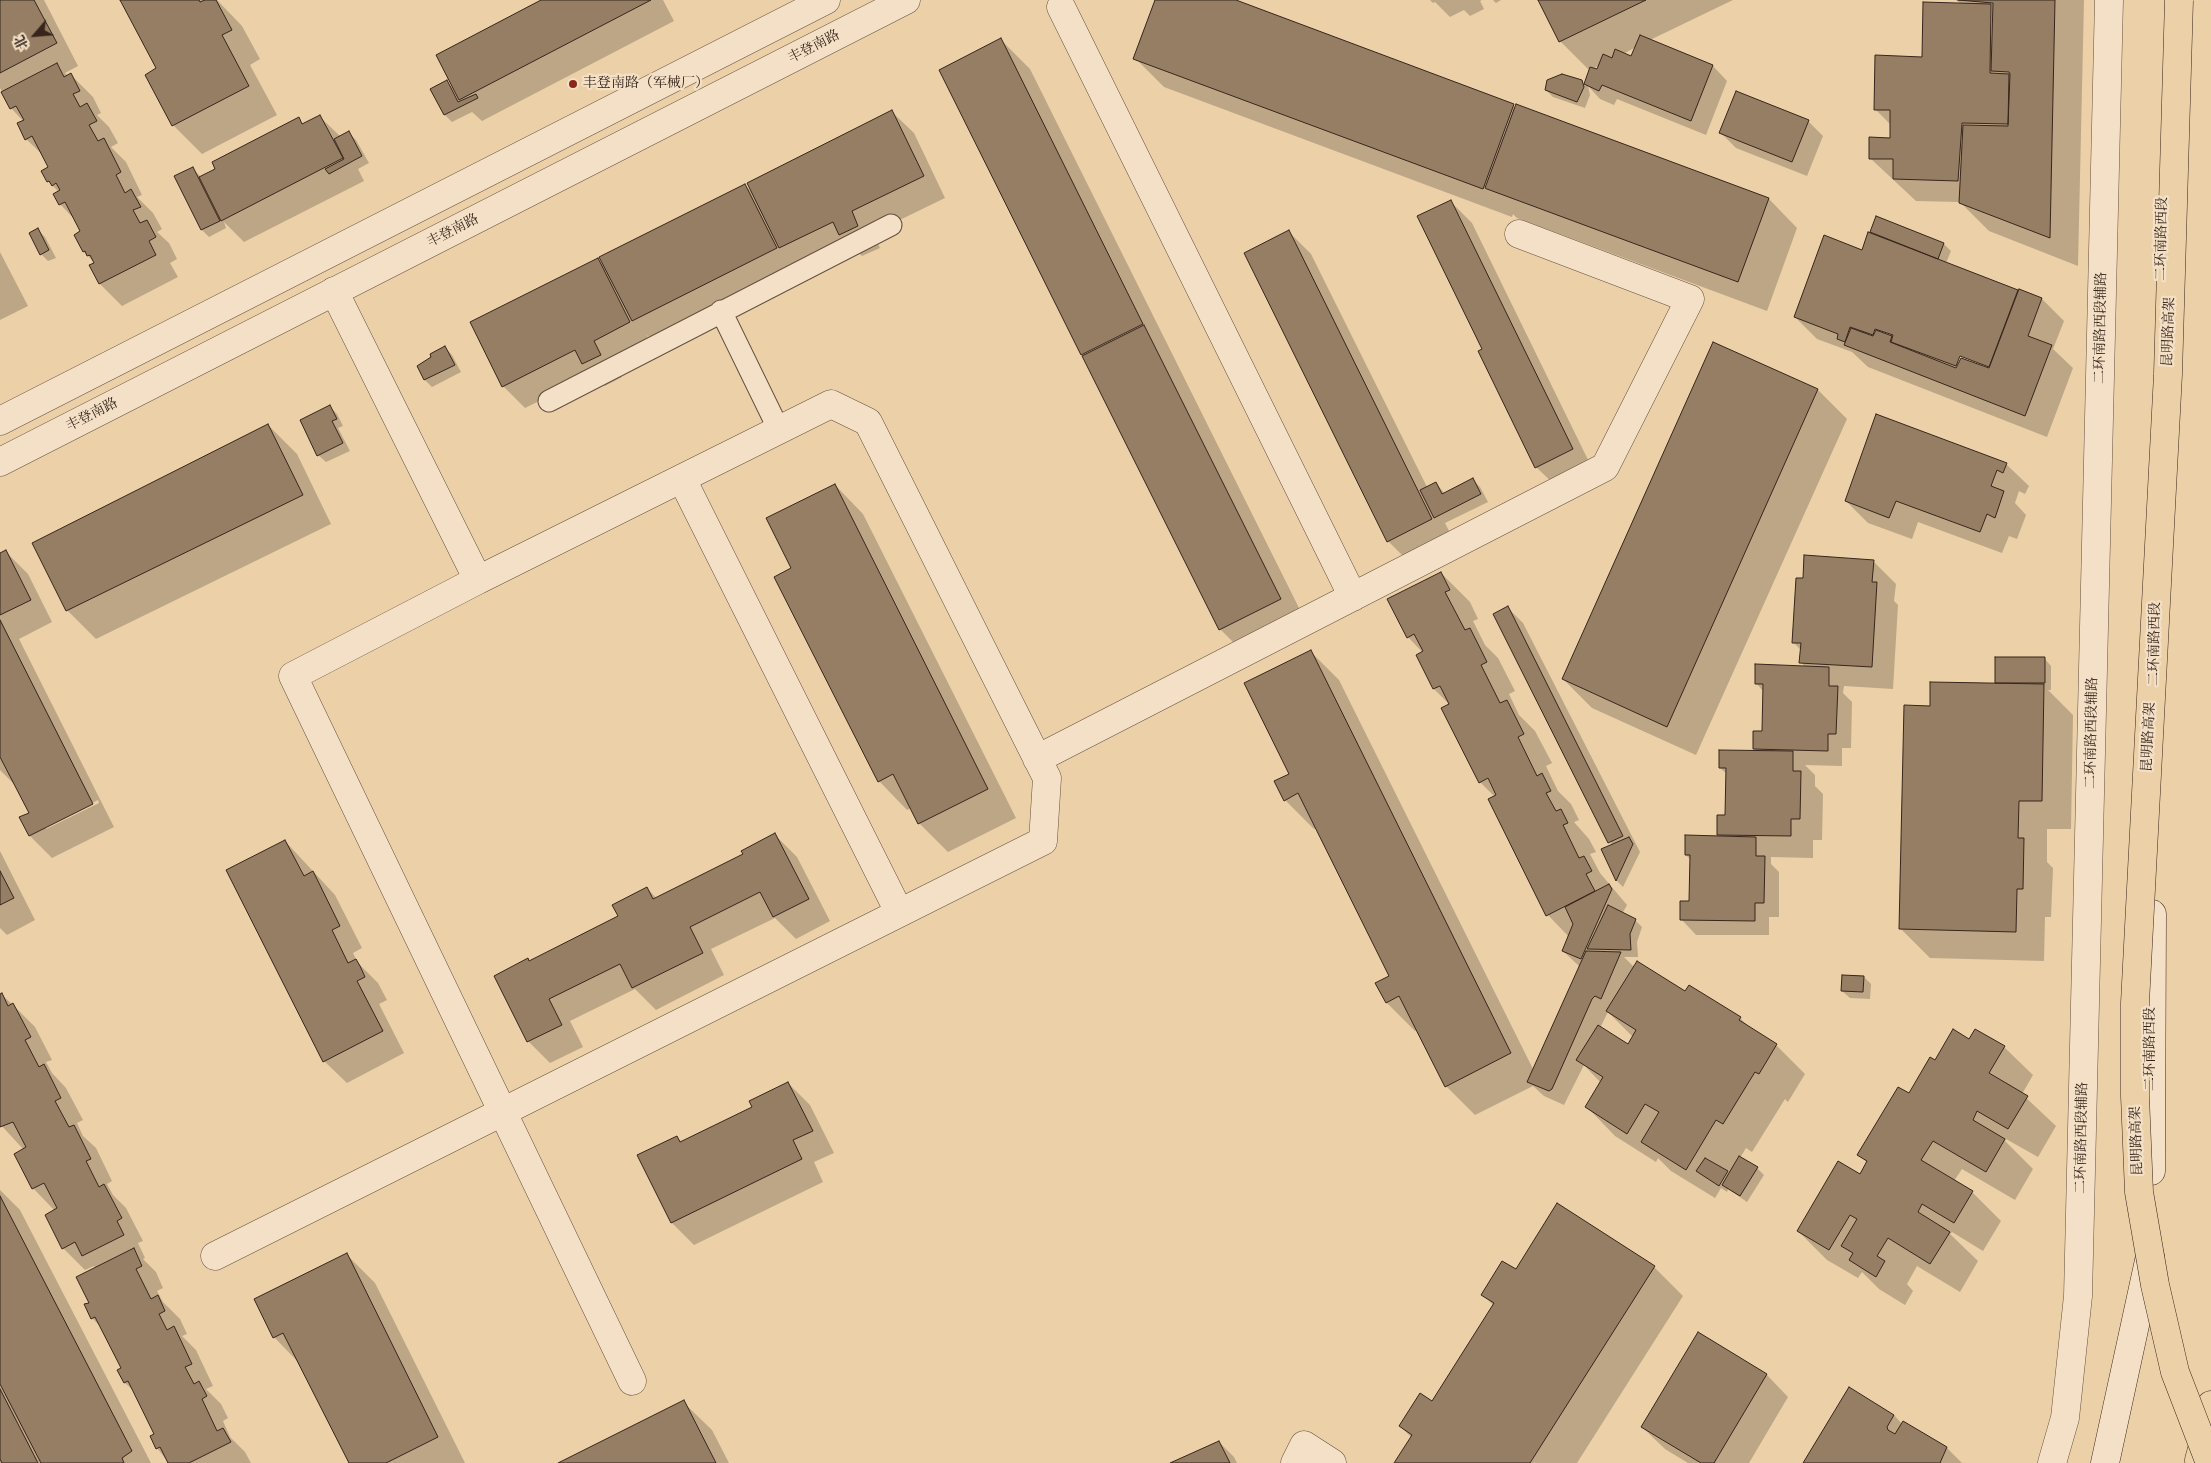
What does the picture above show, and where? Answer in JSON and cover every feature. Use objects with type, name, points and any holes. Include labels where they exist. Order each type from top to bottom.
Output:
[{"type":"highway","name":"昆明路高架","points":[[2180,0],[2168,374],[2135,1003],[2135,1096],[2139,1192],[2155,1285],[2175,1372],[2210,1463]]},
{"type":"highway","points":[[2199,1463],[2210,1420],[2211,1405]]},
{"type":"street","points":[[0,421],[826,0]]},
{"type":"street","name":"丰登南路","points":[[0,462],[906,0]]},
{"type":"street","name":"二环南路西段辅路","points":[[2052,1463],[2065,1418],[2078,1296],[2109,0]]},
{"type":"street","name":"二环南路西段","points":[[2105,1463],[2151,1252],[2153,796],[2167,0]]},
{"type":"street","points":[[1062,7],[1353,597]]},
{"type":"street","points":[[1037,759],[1605,467],[1690,300],[1519,234]]},
{"type":"street","points":[[334,291],[478,580]]},
{"type":"street","points":[[215,1256],[503,1112],[1043,840],[1047,778],[868,422],[831,404],[478,580],[293,676],[503,1112],[632,1381]]},
{"type":"street","points":[[682,479],[899,912]]},
{"type":"street","points":[[1295,1463],[1304,1445],[1332,1463]]},
{"type":"lane","points":[[549,400],[891,225]]},
{"type":"lane","points":[[721,311],[779,430]]},
{"type":"building","points":[[0,0],[34,0],[57,43],[0,73]]},
{"type":"building","points":[[120,0],[199,0],[200,2],[216,0],[232,30],[222,35],[249,86],[172,126],[145,75],[156,68]]},
{"type":"building","points":[[541,0],[651,0],[459,100],[436,55]]},
{"type":"building","points":[[1155,0],[1236,0],[1514,104],[1483,189],[1133,59]]},
{"type":"building","points":[[1538,0],[1646,0],[1559,42]]},
{"type":"building","points":[[1958,0],[2055,0],[2050,238],[1959,203],[1963,125],[2008,126],[2010,74],[2009,72],[1991,71],[1993,3]]},
{"type":"building","points":[[1923,2],[1991,4],[1990,73],[2009,74],[2008,124],[1962,123],[1958,181],[1893,179],[1893,159],[1869,159],[1869,137],[1890,138],[1890,110],[1874,110],[1875,55],[1922,57]]},
{"type":"building","points":[[1640,35],[1713,65],[1691,121],[1602,85],[1599,91],[1584,84],[1590,67],[1597,69],[1603,54],[1612,58],[1615,49],[1631,56]]},
{"type":"building","points":[[1001,38],[1143,324],[1081,355],[939,70]]},
{"type":"building","points":[[57,63],[64,77],[71,73],[80,91],[73,94],[80,107],[87,103],[97,121],[89,125],[98,141],[104,138],[121,172],[116,175],[125,193],[131,189],[141,207],[133,210],[140,223],[147,220],[156,237],[149,241],[156,255],[99,284],[89,265],[94,263],[90,255],[87,256],[85,251],[83,252],[74,235],[80,231],[65,202],[59,205],[53,194],[60,190],[56,183],[52,186],[49,181],[47,182],[41,171],[48,167],[32,136],[25,140],[17,123],[24,120],[16,106],[10,109],[1,92]]},
{"type":"building","points":[[1562,74],[1582,80],[1584,87],[1577,102],[1545,90],[1547,80]]},
{"type":"building","points":[[447,80],[458,102],[476,94],[478,98],[444,115],[430,89]]},
{"type":"building","points":[[1736,91],[1809,120],[1792,162],[1719,133]]},
{"type":"building","points":[[1516,104],[1769,198],[1738,282],[1485,188]]},
{"type":"building","points":[[892,110],[924,176],[852,211],[858,226],[839,235],[833,222],[779,248],[747,183]]},
{"type":"building","points":[[320,115],[343,158],[221,221],[199,177],[215,169],[212,162],[299,117],[302,124]]},
{"type":"building","points":[[349,131],[362,156],[329,174],[325,169],[344,159],[334,139]]},
{"type":"building","points":[[193,167],[220,221],[201,230],[174,176]]},
{"type":"building","points":[[745,184],[777,248],[632,321],[599,257]]},
{"type":"building","points":[[1451,200],[1573,449],[1535,468],[1478,351],[1482,349],[1417,216]]},
{"type":"building","points":[[1876,216],[1944,243],[1938,259],[1870,232]]},
{"type":"building","points":[[38,228],[49,250],[40,255],[29,233]]},
{"type":"building","points":[[1289,230],[1432,519],[1387,542],[1244,253]]},
{"type":"building","points":[[1868,232],[2018,290],[1989,367],[1960,356],[1956,366],[1891,342],[1893,335],[1875,329],[1873,335],[1850,327],[1845,342],[1837,339],[1838,334],[1794,317],[1824,235],[1862,250]]},
{"type":"building","points":[[598,258],[630,322],[594,341],[601,355],[582,364],[575,350],[502,387],[470,322]]},
{"type":"building","points":[[2019,289],[2042,298],[2028,336],[2052,345],[2025,416],[1844,345],[1851,328],[1873,336],[1876,330],[1892,336],[1890,342],[1956,368],[1961,358],[1989,368]]},
{"type":"building","points":[[1144,325],[1281,599],[1219,630],[1082,356]]},
{"type":"building","points":[[1713,342],[1818,389],[1667,727],[1562,679]]},
{"type":"building","points":[[445,346],[455,365],[424,380],[417,366],[431,357],[430,354]]},
{"type":"building","points":[[330,405],[337,419],[332,421],[343,443],[317,456],[300,420]]},
{"type":"building","points":[[1876,414],[2007,463],[2003,473],[1997,470],[1991,486],[2004,491],[1995,518],[1987,514],[1980,532],[1896,501],[1889,518],[1845,501]]},
{"type":"building","points":[[268,424],[303,495],[66,611],[32,543]]},
{"type":"building","points":[[1473,478],[1481,494],[1434,518],[1420,490],[1436,482],[1442,494]]},
{"type":"building","points":[[835,484],[988,789],[918,824],[893,774],[878,782],[774,577],[791,568],[766,518]]},
{"type":"building","points":[[6,550],[31,600],[0,615],[0,553]]},
{"type":"building","points":[[1804,555],[1874,560],[1872,582],[1877,582],[1872,667],[1799,663],[1801,643],[1792,643],[1796,578],[1803,578]]},
{"type":"building","points":[[1441,572],[1450,590],[1445,592],[1465,630],[1470,628],[1487,662],[1481,665],[1500,703],[1507,700],[1524,734],[1518,737],[1537,776],[1542,773],[1551,791],[1546,793],[1556,811],[1561,809],[1568,823],[1563,825],[1579,858],[1584,856],[1592,871],[1586,874],[1595,891],[1546,916],[1488,799],[1496,795],[1488,778],[1479,783],[1441,708],[1449,704],[1440,686],[1433,689],[1416,655],[1423,651],[1414,634],[1407,638],[1387,599]]},
{"type":"building","points":[[1508,606],[1623,836],[1608,843],[1493,614]]},
{"type":"building","points":[[0,620],[93,804],[29,836],[19,817],[29,813],[0,757]]},
{"type":"building","points":[[1311,650],[1511,1053],[1445,1087],[1399,996],[1386,1003],[1375,983],[1389,976],[1298,793],[1284,801],[1274,781],[1289,774],[1244,683]]},
{"type":"building","points":[[1995,657],[2045,657],[2045,683],[1995,683]]},
{"type":"building","points":[[1755,664],[1829,667],[1829,686],[1838,686],[1836,734],[1828,734],[1828,751],[1753,749],[1753,731],[1762,731],[1763,684],[1755,684]]},
{"type":"building","points":[[1930,682],[2044,684],[2042,801],[2019,801],[2018,838],[2024,838],[2023,889],[2017,889],[2016,932],[1899,929],[1904,705],[1930,706]]},
{"type":"building","points":[[1719,750],[1793,751],[1793,771],[1801,771],[1800,819],[1791,819],[1791,836],[1717,835],[1717,815],[1725,815],[1726,768],[1719,768]]},
{"type":"building","points":[[775,833],[809,899],[773,917],[760,892],[690,927],[703,953],[632,988],[620,964],[549,999],[562,1025],[527,1042],[494,976],[528,958],[529,961],[618,916],[612,905],[647,887],[653,899],[743,854],[741,851]]},
{"type":"building","points":[[1685,835],[1756,837],[1756,856],[1765,856],[1764,903],[1755,903],[1755,921],[1680,920],[1680,901],[1689,901],[1690,855],[1685,855]]},
{"type":"building","points":[[1629,837],[1633,844],[1616,881],[1601,849]]},
{"type":"building","points":[[285,840],[304,876],[313,871],[340,926],[332,930],[348,963],[356,959],[360,966],[365,977],[357,981],[383,1031],[323,1062],[226,870]]},
{"type":"building","points":[[0,871],[14,898],[0,905]]},
{"type":"building","points":[[1609,884],[1612,889],[1581,959],[1562,951],[1573,924],[1565,907]]},
{"type":"building","points":[[1608,905],[1636,919],[1630,934],[1631,950],[1587,949]]},
{"type":"building","points":[[1586,951],[1621,952],[1601,999],[1595,996],[1592,999],[1552,1089],[1549,1091],[1527,1082]]},
{"type":"building","points":[[1637,961],[1685,991],[1689,985],[1741,1017],[1739,1020],[1777,1044],[1759,1074],[1755,1072],[1723,1124],[1716,1120],[1686,1170],[1641,1142],[1659,1112],[1645,1104],[1627,1134],[1585,1107],[1603,1077],[1576,1060],[1598,1025],[1628,1044],[1636,1030],[1606,1011]]},
{"type":"building","points":[[1842,975],[1864,976],[1863,992],[1841,991]]},
{"type":"building","points":[[2,993],[8,1006],[13,1003],[31,1037],[25,1040],[39,1067],[44,1064],[61,1098],[55,1101],[69,1127],[74,1125],[91,1159],[86,1161],[99,1187],[104,1184],[122,1218],[117,1221],[124,1235],[82,1256],[75,1242],[62,1249],[45,1215],[57,1208],[44,1183],[32,1189],[14,1154],[26,1147],[13,1122],[0,1127],[0,994]]},
{"type":"building","points":[[1953,1029],[1969,1039],[1975,1029],[2005,1046],[1989,1073],[2028,1096],[2008,1129],[1977,1111],[1973,1120],[2005,1139],[1986,1172],[1933,1141],[1921,1160],[1973,1191],[1954,1223],[1922,1204],[1918,1212],[1950,1232],[1930,1264],[1888,1238],[1877,1256],[1885,1261],[1876,1277],[1849,1260],[1853,1253],[1841,1246],[1857,1219],[1850,1215],[1829,1250],[1797,1231],[1838,1161],[1860,1174],[1867,1161],[1857,1155],[1898,1087],[1909,1093],[1930,1057],[1935,1060]]},
{"type":"building","points":[[788,1082],[813,1131],[793,1140],[802,1159],[671,1223],[637,1155],[677,1136],[680,1142],[752,1107],[749,1101]]},
{"type":"building","points":[[1739,1156],[1758,1167],[1740,1196],[1722,1185]]},
{"type":"building","points":[[1705,1158],[1728,1171],[1719,1186],[1696,1171]]},
{"type":"building","points":[[0,1196],[132,1451],[122,1458],[124,1463],[41,1463],[0,1384]]},
{"type":"building","points":[[1557,1203],[1655,1266],[1530,1463],[1394,1463],[1412,1435],[1399,1426],[1420,1393],[1432,1401],[1494,1303],[1481,1295],[1502,1261],[1516,1269]]},
{"type":"building","points":[[134,1248],[142,1266],[136,1269],[151,1299],[158,1295],[165,1311],[159,1314],[167,1330],[174,1326],[192,1364],[185,1367],[194,1384],[199,1381],[207,1396],[202,1399],[217,1431],[223,1428],[231,1442],[189,1463],[168,1463],[160,1447],[156,1449],[150,1436],[154,1434],[128,1381],[124,1383],[117,1370],[121,1368],[95,1317],[91,1319],[84,1304],[89,1303],[76,1277]]},
{"type":"building","points":[[347,1253],[438,1437],[386,1463],[349,1463],[283,1333],[273,1338],[254,1299]]},
{"type":"building","points":[[1698,1332],[1767,1374],[1714,1463],[1701,1463],[1641,1427]]},
{"type":"building","points":[[1849,1387],[1894,1415],[1887,1427],[1888,1430],[1895,1434],[1903,1421],[1947,1447],[1940,1463],[1803,1463]]},
{"type":"building","points":[[0,1389],[38,1463],[2,1463],[0,1459]]},
{"type":"building","points":[[684,1400],[716,1463],[558,1463]]},
{"type":"building","points":[[1219,1441],[1230,1463],[1170,1463]]},
{"type":"place","name":"丰登南路（军械厂）","points":[[573,84]]}]
